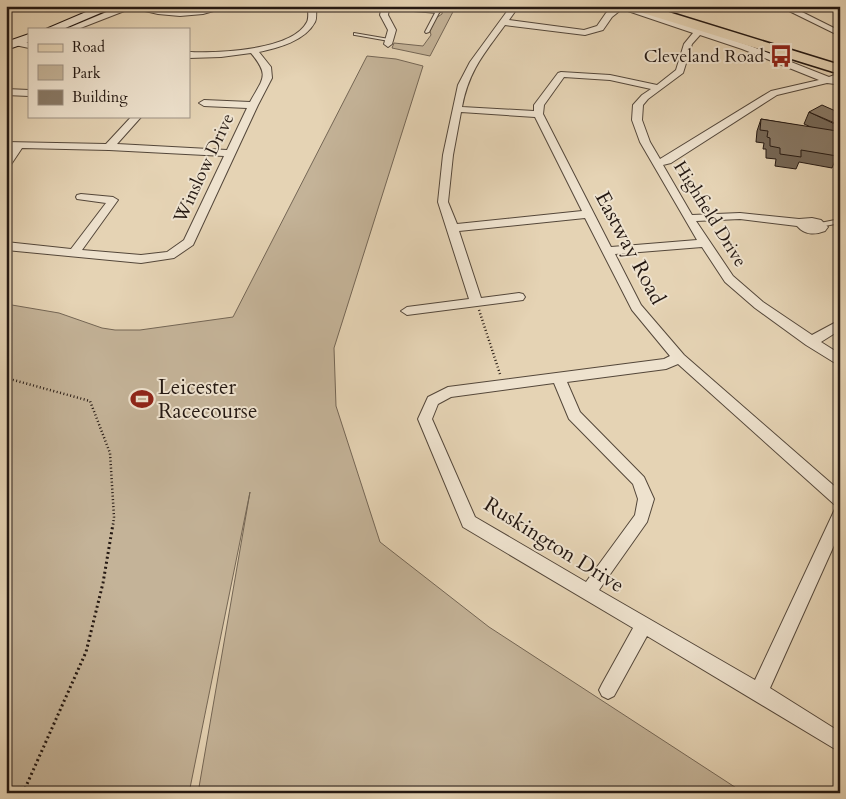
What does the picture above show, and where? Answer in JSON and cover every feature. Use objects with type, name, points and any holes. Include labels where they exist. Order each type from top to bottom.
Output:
[{"type":"main road","points":[[55,28],[111,6]]},
{"type":"main road","points":[[635,6],[840,70]]},
{"type":"main road","points":[[650,6],[840,64]]},
{"type":"street","points":[[73,28],[129,6]]},
{"type":"street","points":[[134,6],[150,11],[182,15],[196,14],[227,6]]},
{"type":"street","points":[[190,55],[231,54],[254,51],[297,36],[309,25],[314,13],[312,6]]},
{"type":"street","points":[[389,42],[392,30],[384,16],[386,6],[438,11]]},
{"type":"street","points":[[476,302],[443,202],[456,109],[462,85],[474,62],[515,6]]},
{"type":"street","points":[[503,22],[585,33],[600,28],[609,15],[620,6],[699,31],[804,69],[828,81]]},
{"type":"street","points":[[783,6],[811,22],[840,34]]},
{"type":"street","points":[[657,163],[645,142],[637,120],[638,105],[645,97],[680,71],[688,44],[699,31]]},
{"type":"street","name":"Winslow Drive","points":[[6,246],[141,259],[170,255],[189,242],[253,105],[268,78],[268,67],[254,51]]},
{"type":"street","points":[[456,109],[538,114],[539,105],[561,75],[574,73],[658,88]]},
{"type":"street","name":"Highfield Drive","points":[[840,76],[828,81],[784,89],[774,93],[667,161],[657,163],[689,218],[729,279],[759,305],[840,361]]},
{"type":"street","name":"Highfield Drive","points":[[828,81],[840,84]]},
{"type":"street","points":[[7,92],[28,93]]},
{"type":"street","points":[[204,103],[253,105]]},
{"type":"street","name":"Eastway Road","points":[[538,114],[636,307],[679,358],[840,500]]},
{"type":"street","points":[[109,147],[136,118]]},
{"type":"street","points":[[6,145],[109,147],[230,153]]},
{"type":"street","points":[[6,164],[19,146]]},
{"type":"street","points":[[74,252],[113,200],[82,197]]},
{"type":"street","points":[[453,228],[589,214]]},
{"type":"street","points":[[689,218],[740,216],[800,224],[810,221],[820,225]]},
{"type":"street","points":[[609,252],[705,243]]},
{"type":"street","points":[[407,311],[519,297]]},
{"type":"street","points":[[811,342],[840,324]]},
{"type":"street","name":"Ruskington Drive","points":[[679,358],[666,364],[448,392],[433,401],[425,419],[469,522],[759,692],[836,742],[840,742]]},
{"type":"street","points":[[559,378],[574,415],[639,481],[646,499],[642,517],[588,592]]},
{"type":"street","points":[[759,692],[840,514]]},
{"type":"street","points":[[608,690],[644,625]]},
{"type":"lane","points":[[427,32],[438,11]]},
{"type":"lane","points":[[355,34],[389,42]]},
{"type":"lane","points":[[820,225],[840,221]]},
{"type":"path","points":[[476,302],[504,385]]},
{"type":"path","points":[[6,378],[90,401],[110,453],[114,517],[103,583],[86,652],[23,793]]},
{"type":"green space","points":[[443,6],[456,6],[430,56],[392,48],[394,43],[423,46],[431,35],[430,31],[436,18],[442,14]]},
{"type":"green space","points":[[367,56],[396,59],[423,66],[334,348],[336,406],[380,542],[489,627],[744,793],[198,793],[250,492],[189,793],[6,793],[6,304],[59,313],[102,328],[115,330],[140,330],[233,317]]},
{"type":"building","points":[[822,105],[840,113],[840,117],[836,119],[837,124],[809,112]]},
{"type":"building","points":[[761,119],[837,131],[837,156],[801,150],[801,157],[780,154],[780,148],[770,146],[770,138],[767,137],[768,131],[760,130]]},
{"type":"place","name":"Cleveland Road","points":[[781,56]]},
{"type":"place","name":"Leicester Racecourse","points":[[142,399]]}]
